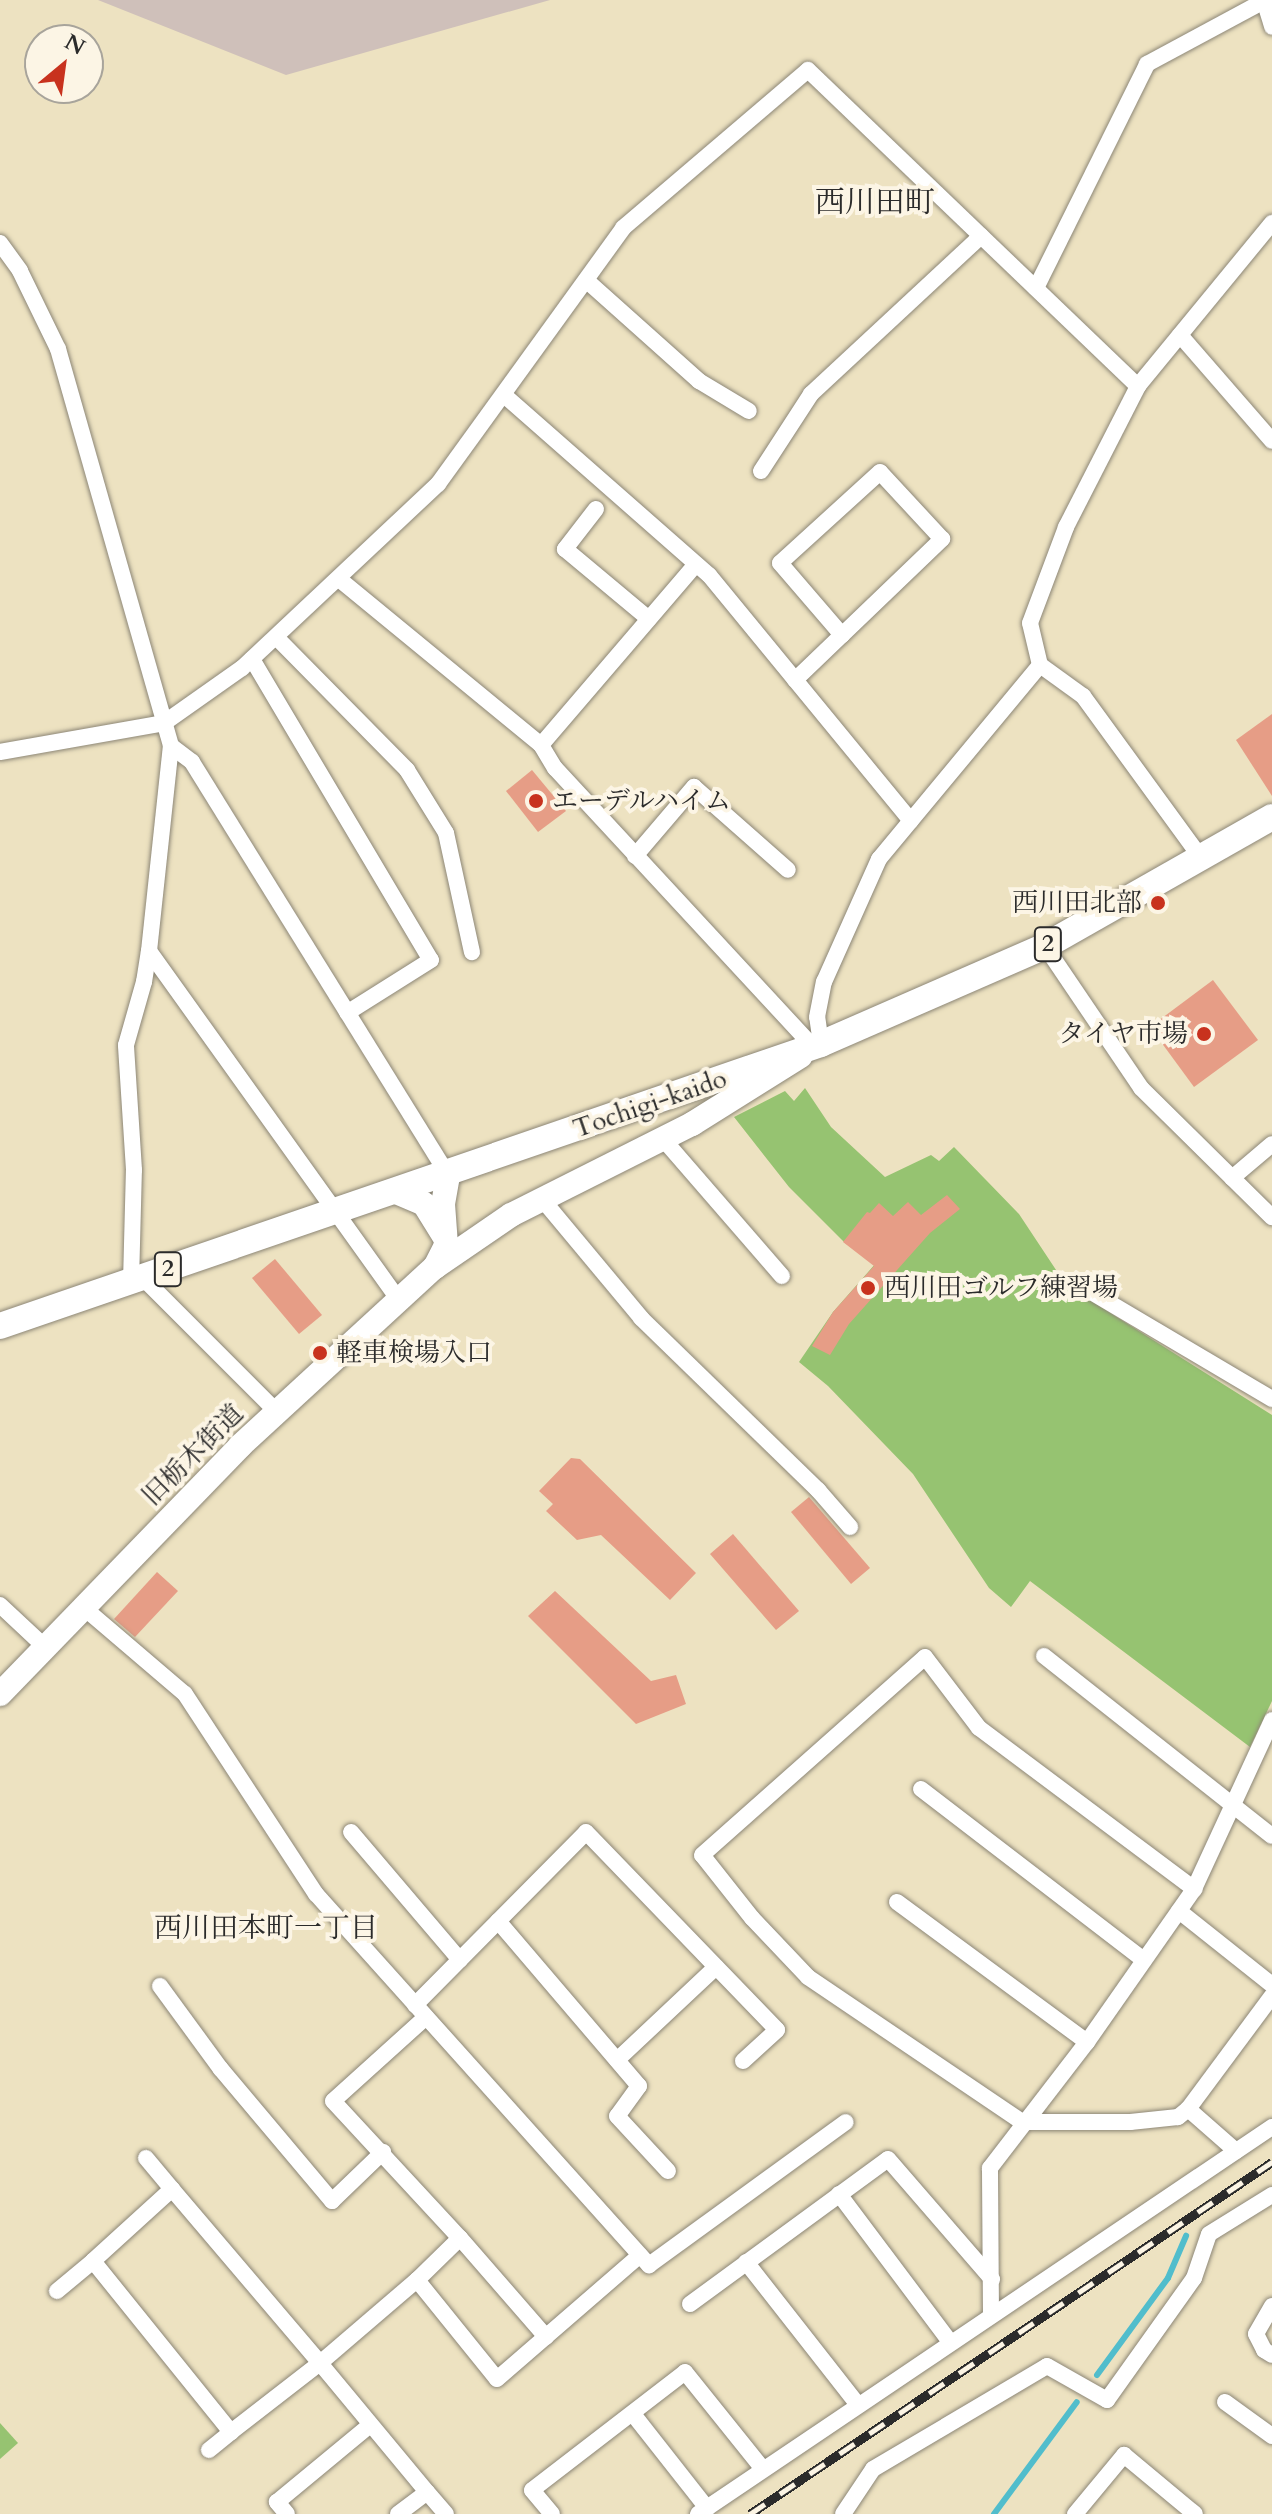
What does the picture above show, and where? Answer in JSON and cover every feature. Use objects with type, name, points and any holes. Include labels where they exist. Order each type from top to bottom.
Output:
[{"type":"main road","name":"Tochigi-kaido","points":[[0,1326],[336,1210],[448,1175],[817,1046],[1045,946],[1272,817]]},
{"type":"main road","name":"旧栃木街道","points":[[0,1694],[277,1412],[399,1300],[440,1256],[511,1215],[664,1140],[817,1046]]},
{"type":"main road","points":[[440,1256],[509,1205],[649,1136],[664,1140]]},
{"type":"main road","points":[[440,1256],[448,1175]]},
{"type":"main road","points":[[396,1192],[424,1204],[440,1226],[440,1256]]},
{"type":"street","points":[[1036,288],[1147,64],[1264,1],[1272,27]]},
{"type":"street","points":[[0,752],[164,723],[252,659],[438,484],[623,228],[808,70],[1138,386]]},
{"type":"street","points":[[1202,859],[1083,696],[1040,665],[1030,623],[1066,527],[1138,386],[1272,223]]},
{"type":"street","points":[[761,471],[811,394],[981,236]]},
{"type":"street","points":[[0,243],[20,271],[58,349],[171,746],[149,951],[126,1045],[137,1280],[277,1412]]},
{"type":"street","points":[[586,280],[699,381],[749,411]]},
{"type":"street","points":[[1180,335],[1272,441]]},
{"type":"street","points":[[504,395],[696,564],[911,821]]},
{"type":"street","points":[[795,680],[842,635],[942,539],[880,472],[780,563],[842,635]]},
{"type":"street","points":[[596,509],[565,549],[649,619]]},
{"type":"street","points":[[541,745],[696,564]]},
{"type":"street","points":[[339,579],[541,745],[555,768],[635,856],[817,1046]]},
{"type":"street","points":[[276,637],[407,770],[446,833],[472,952]]},
{"type":"street","points":[[252,659],[431,960],[347,1013]]},
{"type":"street","points":[[817,1046],[817,1017],[824,982],[879,859],[1040,665]]},
{"type":"street","points":[[171,746],[192,762],[448,1175]]},
{"type":"street","points":[[635,856],[694,787],[788,870]]},
{"type":"street","points":[[1045,946],[1141,1088],[1272,1217]]},
{"type":"street","points":[[149,951],[399,1300]]},
{"type":"street","points":[[664,1140],[782,1276]]},
{"type":"street","points":[[1232,1178],[1272,1144]]},
{"type":"street","points":[[542,1199],[641,1318],[818,1490],[850,1527]]},
{"type":"street","points":[[1081,1286],[1272,1399]]},
{"type":"street","points":[[0,1605],[45,1647]]},
{"type":"street","points":[[83,1607],[185,1694],[316,1894],[649,2265],[846,2122]]},
{"type":"street","points":[[1044,1656],[1272,1836]]},
{"type":"street","points":[[1194,1889],[979,1728],[925,1657],[702,1855],[752,1918],[808,1977],[1022,2122],[1130,2122],[1178,2117],[1188,2109],[1272,1996]]},
{"type":"street","points":[[991,2315],[990,2168],[1022,2122],[1087,2042],[1194,1889],[1272,1720]]},
{"type":"street","points":[[921,1789],[1144,1960]]},
{"type":"street","points":[[351,1832],[460,1960]]},
{"type":"street","points":[[546,2337],[383,2152],[333,2101],[421,2011],[460,1960],[586,1832],[777,2030],[743,2061]]},
{"type":"street","points":[[897,1902],[1087,2042]]},
{"type":"street","points":[[1179,1911],[1272,1985]]},
{"type":"street","points":[[498,1921],[639,2086],[617,2116],[668,2171]]},
{"type":"street","points":[[617,2060],[716,1967]]},
{"type":"street","points":[[160,1986],[220,2068],[332,2201],[383,2152]]},
{"type":"street","points":[[1188,2109],[1236,2151]]},
{"type":"street","points":[[633,2414],[702,2511],[1272,2127]]},
{"type":"street","points":[[146,2158],[446,2514]]},
{"type":"street","points":[[690,2304],[888,2159],[992,2279]]},
{"type":"street","points":[[57,2291],[172,2189]]},
{"type":"street","points":[[839,2194],[951,2343]]},
{"type":"street","points":[[843,2514],[873,2469],[1047,2366],[1107,2400],[1194,2278],[1209,2234],[1272,2195]]},
{"type":"street","points":[[209,2450],[320,2363],[417,2280],[460,2238]]},
{"type":"street","points":[[417,2280],[497,2379],[640,2255]]},
{"type":"street","points":[[93,2261],[231,2432]]},
{"type":"street","points":[[746,2262],[858,2405]]},
{"type":"street","points":[[1272,2306],[1256,2334],[1264,2350],[1272,2355]]},
{"type":"street","points":[[552,2514],[532,2490],[685,2372],[763,2469]]},
{"type":"street","points":[[1225,2402],[1272,2436]]},
{"type":"street","points":[[287,2514],[277,2502],[370,2425]]},
{"type":"street","points":[[1075,2514],[1124,2455],[1195,2514]]},
{"type":"street","points":[[398,2514],[427,2492]]},
{"type":"shaded area","points":[[98,0],[550,0],[286,75]]},
{"type":"green space","points":[[805,1088],[831,1127],[885,1177],[931,1155],[939,1161],[954,1147],[1019,1214],[1066,1285],[1272,1415],[1272,1701],[1250,1747],[1030,1581],[1011,1607],[989,1588],[913,1474],[828,1386],[799,1362],[833,1312],[876,1263],[845,1243],[789,1187],[734,1117],[785,1091],[794,1101]]},
{"type":"green space","points":[[0,2423],[18,2443],[0,2459]]},
{"type":"building","points":[[1272,714],[1272,796],[1236,740]]},
{"type":"building","name":"エーデルハイム","points":[[532,770],[566,811],[538,832],[506,791]]},
{"type":"building","name":"タイヤ市場","points":[[1213,980],[1258,1040],[1194,1087],[1150,1027]]},
{"type":"building","name":"西川田ゴルフ練習場","points":[[947,1195],[960,1209],[930,1233],[849,1324],[830,1355],[812,1346],[833,1312],[874,1266],[843,1242],[867,1212],[870,1213],[879,1203],[893,1216],[908,1202],[921,1215]]},
{"type":"building","points":[[275,1259],[322,1315],[299,1334],[252,1278]]},
{"type":"building","points":[[571,1458],[580,1459],[696,1573],[670,1600],[601,1535],[577,1540],[546,1511],[553,1504],[539,1491]]},
{"type":"building","points":[[809,1497],[870,1568],[851,1584],[791,1512]]},
{"type":"building","points":[[733,1534],[799,1611],[776,1630],[710,1554]]},
{"type":"building","points":[[157,1572],[178,1591],[135,1637],[114,1619]]},
{"type":"building","points":[[555,1591],[651,1681],[676,1675],[686,1704],[636,1724],[528,1616]]},
{"type":"waterway","points":[[1097,2375],[1168,2278],[1186,2236]]},
{"type":"waterway","points":[[994,2514],[1077,2402]]},
{"type":"railway","points":[[750,2514],[1272,2162]]},
{"type":"place","name":"エーデルハイム","points":[[536,801]]},
{"type":"place","name":"西川田北部","points":[[1158,903]]},
{"type":"place","name":"タイヤ市場","points":[[1204,1034]]},
{"type":"place","name":"西川田ゴルフ練習場","points":[[868,1288]]},
{"type":"place","name":"軽車検場入口","points":[[320,1353]]},
{"type":"district","name":"西川田町","points":[[875,203]]},
{"type":"district","name":"西川田本町一丁目","points":[[266,1928]]}]
